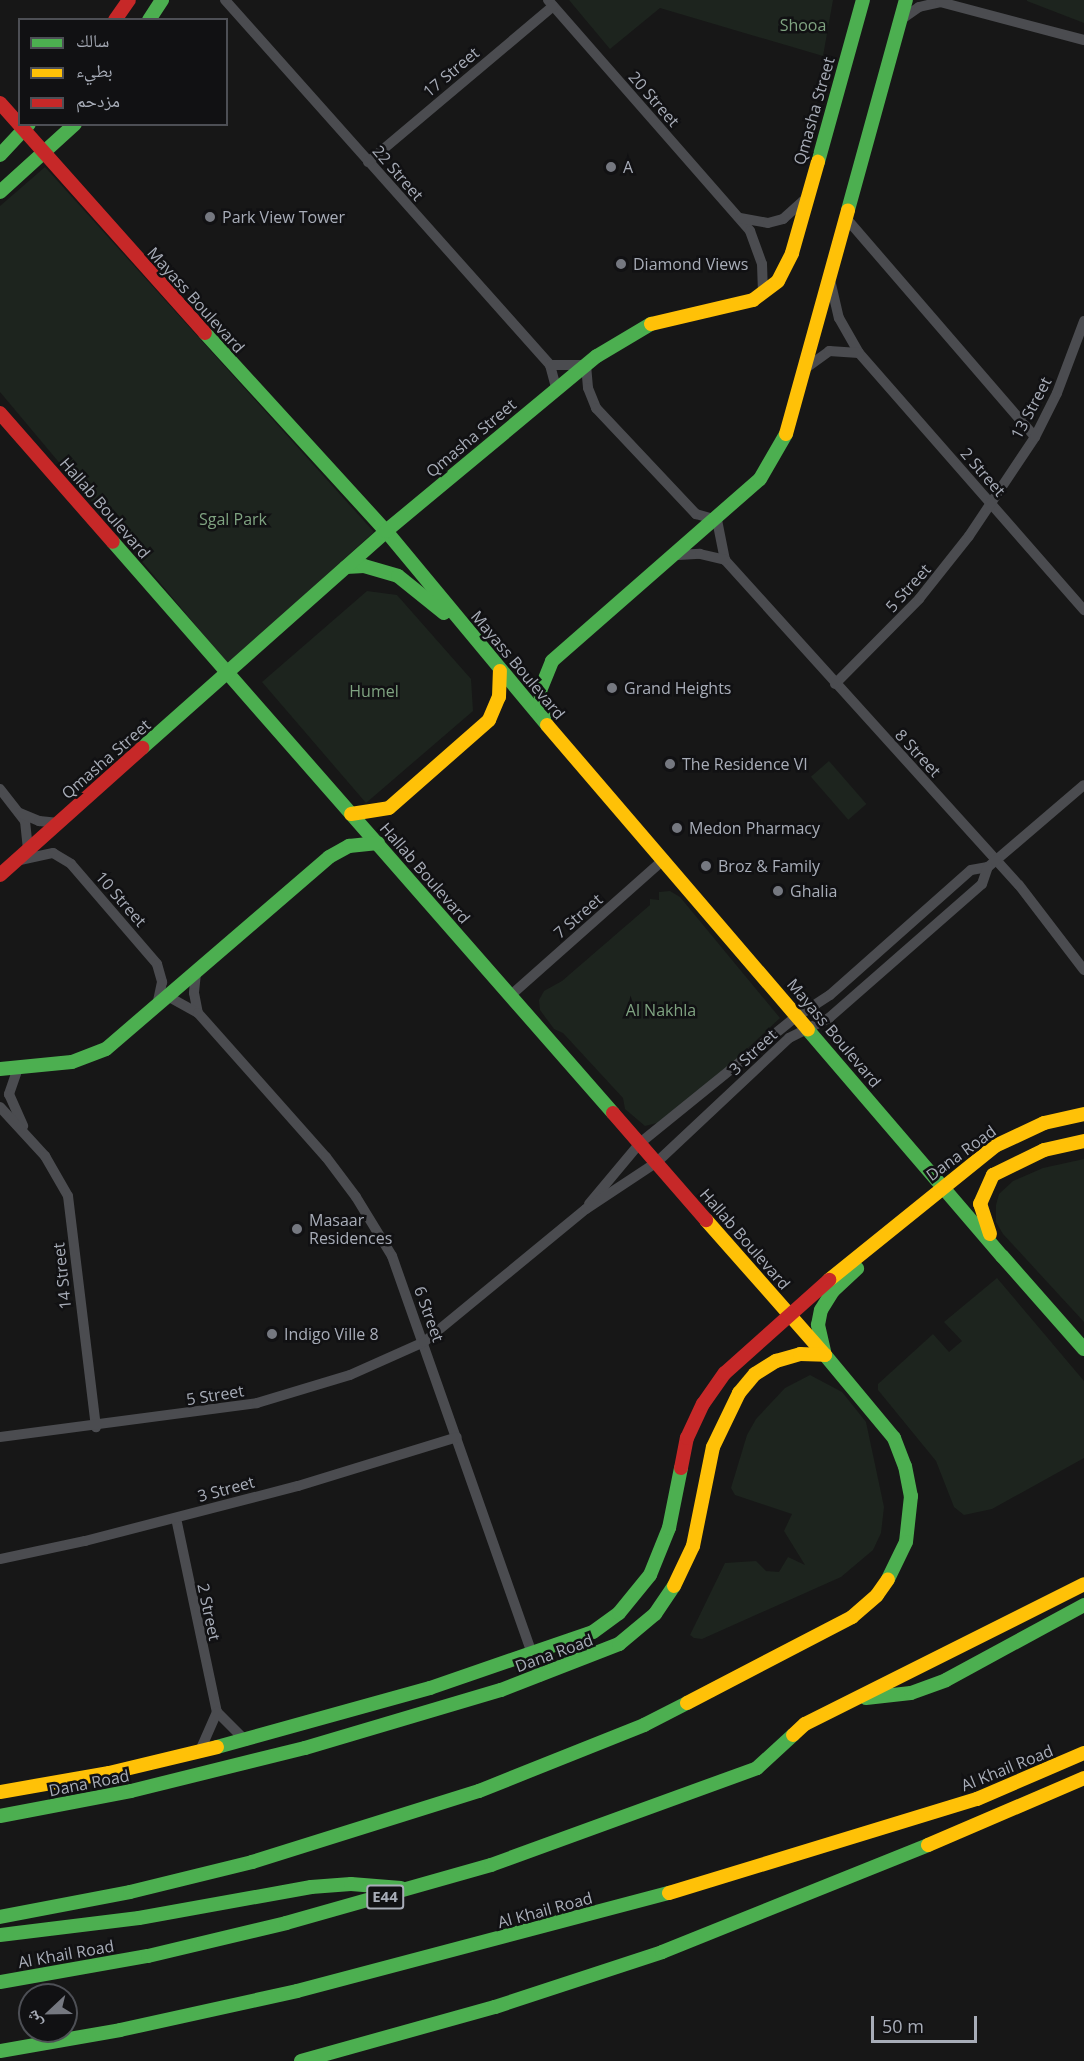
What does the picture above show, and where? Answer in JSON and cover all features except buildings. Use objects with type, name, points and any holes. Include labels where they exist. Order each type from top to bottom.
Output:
[{"type":"main road","points":[[116,18],[129,0]]},
{"type":"main road","points":[[149,18],[162,0]]},
{"type":"main road","name":"Qmasha Street","points":[[0,875],[386,531],[556,387],[649,325],[743,303],[763,294],[785,270],[863,0]]},
{"type":"main road","points":[[545,722],[540,691],[552,661],[717,520],[774,461],[784,442],[906,0]]},
{"type":"main road","name":"Mayass Boulevard","points":[[0,103],[18,120]]},
{"type":"main road","points":[[2,190],[45,154],[73,126]]},
{"type":"main road","points":[[0,155],[26,127]]},
{"type":"main road","name":"Mayass Boulevard","points":[[26,127],[45,154],[386,531],[500,671],[1002,1256]]},
{"type":"main road","name":"Hallab Boulevard","points":[[0,413],[825,1355],[894,1438],[905,1466],[911,1496],[909,1527],[894,1570],[877,1595],[852,1617],[644,1725],[479,1791],[252,1862],[119,1895],[0,1917]]},
{"type":"main road","points":[[346,567],[364,566],[398,576],[458,620]]},
{"type":"main road","points":[[351,813],[389,808],[489,720],[499,697],[500,671]]},
{"type":"main road","points":[[0,1069],[90,1057],[121,1039],[338,850],[378,843]]},
{"type":"main road","name":"Dana Road","points":[[0,1791],[199,1753],[246,1741],[532,1656],[593,1632],[619,1613],[641,1589],[664,1545],[681,1457],[703,1404],[725,1373],[788,1313],[942,1186],[1011,1137],[1044,1122],[1084,1114]]},
{"type":"main road","points":[[1084,1141],[1029,1156],[1000,1170],[987,1181],[981,1196],[981,1213],[1002,1256],[1084,1349]]},
{"type":"main road","name":"Dana Road","points":[[0,1816],[131,1791],[305,1748],[540,1677],[606,1651],[655,1614],[687,1561],[712,1447],[739,1393],[755,1374],[776,1361],[800,1354],[825,1355],[819,1333],[821,1310],[833,1291],[863,1261],[870,1244]]},
{"type":"main road","points":[[855,1698],[1084,1584]]},
{"type":"main road","points":[[855,1698],[892,1696],[929,1687],[1084,1605]]},
{"type":"main road","name":"Al Khail Road","points":[[0,1982],[218,1940],[410,1889],[558,1842],[757,1768],[791,1733],[855,1698]]},
{"type":"main road","name":"Al Khail Road","points":[[0,2051],[120,2030],[297,1991],[744,1873],[978,1799],[1084,1753]]},
{"type":"main road","points":[[301,2061],[495,2007],[662,1952],[827,1889],[1084,1778]]},
{"type":"main road","points":[[0,1935],[139,1918],[311,1887],[351,1884],[410,1889]]},
{"type":"street","name":"22 Street","points":[[225,0],[550,365],[556,387]]},
{"type":"street","points":[[901,20],[919,7],[939,1],[1084,40]]},
{"type":"street","name":"17 Street","points":[[368,162],[551,3]]},
{"type":"street","name":"20 Street","points":[[551,3],[738,217],[758,247],[763,294]]},
{"type":"street","points":[[738,217],[753,222],[776,221],[796,210],[806,199]]},
{"type":"street","points":[[846,218],[1035,437]]},
{"type":"street","name":"2 Street","points":[[830,277],[839,318],[859,353],[1084,610]]},
{"type":"street","name":"13 Street","points":[[991,503],[1035,437],[1057,393],[1084,321]]},
{"type":"street","points":[[805,369],[829,351],[859,353]]},
{"type":"street","points":[[550,365],[586,365],[588,388],[596,408],[696,514],[717,520],[725,560],[700,554],[675,556]]},
{"type":"street","name":"5 Street","points":[[835,684],[919,599],[991,503]]},
{"type":"street","name":"8 Street","points":[[725,560],[1084,970]]},
{"type":"street","name":"3 Street","points":[[586,1209],[640,1143],[798,1016],[830,995],[971,870],[992,863],[1084,785]]},
{"type":"street","points":[[0,789],[20,813],[28,830],[28,850]]},
{"type":"street","points":[[20,813],[39,821],[58,823]]},
{"type":"street","name":"10 Street","points":[[16,861],[53,854],[70,864],[157,963],[162,982],[156,1009]]},
{"type":"street","name":"7 Street","points":[[511,995],[664,860]]},
{"type":"street","name":"3 Street","points":[[424,1342],[586,1209],[657,1162],[789,1038],[810,1030],[829,1018],[982,884],[992,863]]},
{"type":"street","points":[[196,973],[198,1013]]},
{"type":"street","name":"6 Street","points":[[170,997],[198,1013],[356,1197],[392,1256],[540,1677]]},
{"type":"street","name":"14 Street","points":[[18,1068],[9,1094],[26,1134]]},
{"type":"street","name":"14 Street","points":[[0,1107],[54,1167],[68,1196],[96,1427]]},
{"type":"street","name":"5 Street","points":[[0,1437],[210,1412],[304,1391],[350,1375],[424,1342]]},
{"type":"street","name":"3 Street","points":[[0,1559],[176,1518],[309,1483],[457,1437]]},
{"type":"street","name":"2 Street","points":[[176,1518],[217,1712]]},
{"type":"street","points":[[199,1753],[217,1712],[246,1741]]},
{"type":"green space","name":"Shooa","points":[[569,0],[833,0],[823,56],[660,8],[610,49]]},
{"type":"green space","points":[[1027,0],[1084,0],[1084,23],[1027,1]]},
{"type":"green space","name":"Sgal Park","points":[[45,167],[374,532],[228,664],[0,392],[0,206]]},
{"type":"green space","name":"Humel","points":[[367,591],[397,595],[471,679],[473,711],[366,803],[262,682]]},
{"type":"green space","points":[[829,761],[866,804],[848,820],[811,777]]},
{"type":"green space","name":"Al Nakhla","points":[[670,891],[680,897],[780,1018],[715,1079],[657,1123],[645,1126],[625,1109],[623,1098],[563,1033],[554,1029],[540,1010],[539,1000],[544,991],[562,981],[650,905],[650,899],[659,900],[659,892]]},
{"type":"green space","points":[[1084,1159],[1084,1322],[1003,1234],[996,1222],[996,1205],[999,1194],[1013,1181],[1043,1168]]},
{"type":"green space","points":[[997,1278],[1084,1381],[1084,1458],[992,1509],[964,1515],[954,1507],[936,1461],[878,1390],[878,1384],[933,1334],[949,1352],[962,1341],[944,1322]]},
{"type":"green space","points":[[810,1375],[842,1392],[866,1422],[884,1507],[881,1533],[873,1550],[841,1577],[702,1639],[694,1638],[690,1635],[725,1563],[756,1561],[766,1571],[779,1572],[788,1557],[805,1565],[784,1531],[792,1514],[735,1495],[731,1488],[747,1435],[756,1419],[785,1388]]},
{"type":"traffic: fast","points":[[150,18],[162,0]]},
{"type":"traffic: fast","points":[[818,162],[863,0]]},
{"type":"traffic: fast","points":[[848,210],[906,0]]},
{"type":"traffic: fast","points":[[0,155],[27,126]]},
{"type":"traffic: fast","points":[[0,192],[73,126]]},
{"type":"traffic: fast","points":[[142,748],[386,531],[597,356],[651,324]]},
{"type":"traffic: fast","points":[[205,333],[386,531],[547,725]]},
{"type":"traffic: fast","points":[[544,719],[540,691],[552,661],[760,479],[786,434]]},
{"type":"traffic: fast","points":[[113,542],[613,1113]]},
{"type":"traffic: fast","points":[[346,567],[364,566],[398,576],[444,613]]},
{"type":"traffic: fast","points":[[0,1069],[72,1062],[106,1049],[329,857],[349,846],[378,843]]},
{"type":"traffic: fast","points":[[808,1030],[1002,1256]]},
{"type":"traffic: fast","points":[[1002,1256],[1084,1349]]},
{"type":"traffic: fast","points":[[824,1351],[818,1325],[821,1310],[833,1291],[857,1269]]},
{"type":"traffic: fast","points":[[825,1355],[894,1438],[905,1466],[911,1496],[906,1542],[888,1579]]},
{"type":"traffic: fast","points":[[217,1747],[430,1688],[593,1632],[619,1613],[650,1575],[669,1528],[681,1468]]},
{"type":"traffic: fast","points":[[0,1816],[131,1791],[305,1748],[501,1690],[619,1644],[655,1614],[674,1586]]},
{"type":"traffic: fast","points":[[866,1698],[911,1693],[946,1680],[1084,1605]]},
{"type":"traffic: fast","points":[[0,1917],[130,1892],[252,1862],[479,1791],[644,1725],[687,1703]]},
{"type":"traffic: fast","points":[[0,1982],[148,1956],[286,1923],[491,1865],[757,1768],[793,1735]]},
{"type":"traffic: fast","points":[[301,2061],[495,2007],[662,1952],[928,1845]]},
{"type":"traffic: fast","points":[[0,1935],[139,1918],[311,1887],[351,1884],[401,1888]]},
{"type":"traffic: fast","points":[[0,2051],[120,2030],[297,1991],[669,1893]]},
{"type":"traffic: slow","points":[[651,324],[753,300],[778,281],[792,253],[818,162]]},
{"type":"traffic: slow","points":[[786,434],[848,210]]},
{"type":"traffic: slow","points":[[351,814],[389,808],[489,720],[499,697],[500,671]]},
{"type":"traffic: slow","points":[[547,725],[808,1030]]},
{"type":"traffic: slow","points":[[829,1280],[995,1146],[1044,1123],[1084,1114]]},
{"type":"traffic: slow","points":[[990,1234],[980,1204],[993,1175],[1044,1150],[1084,1141]]},
{"type":"traffic: slow","points":[[706,1220],[825,1355]]},
{"type":"traffic: slow","points":[[674,1586],[693,1546],[713,1447],[739,1393],[755,1374],[776,1361],[800,1354],[825,1355]]},
{"type":"traffic: slow","points":[[687,1703],[852,1617],[877,1595],[888,1579]]},
{"type":"traffic: slow","points":[[793,1735],[805,1724],[1084,1584]]},
{"type":"traffic: slow","points":[[0,1792],[109,1773],[217,1747]]},
{"type":"traffic: slow","points":[[669,1893],[977,1799],[1084,1753]]},
{"type":"traffic: slow","points":[[928,1845],[1084,1778]]},
{"type":"traffic: jam","points":[[116,18],[129,0]]},
{"type":"traffic: jam","points":[[0,103],[18,123]]},
{"type":"traffic: jam","points":[[20,126],[205,333]]},
{"type":"traffic: jam","points":[[0,413],[113,542]]},
{"type":"traffic: jam","points":[[0,875],[142,748]]},
{"type":"traffic: jam","points":[[613,1113],[706,1220]]},
{"type":"traffic: jam","points":[[681,1468],[687,1438],[703,1404],[725,1373],[829,1280]]},
{"type":"place","name":"A","points":[[611,167]]},
{"type":"place","name":"Park View Tower","points":[[210,217]]},
{"type":"place","name":"Diamond Views","points":[[621,264]]},
{"type":"place","name":"Grand Heights","points":[[612,688]]},
{"type":"place","name":"The Residence VI","points":[[670,764]]},
{"type":"place","name":"Medon Pharmacy","points":[[677,828]]},
{"type":"place","name":"Broz & Family","points":[[706,866]]},
{"type":"place","name":"Ghalia","points":[[778,891]]},
{"type":"place","name":"Masaar Residences","points":[[297,1229]]},
{"type":"place","name":"Indigo Ville 8","points":[[272,1334]]}]
